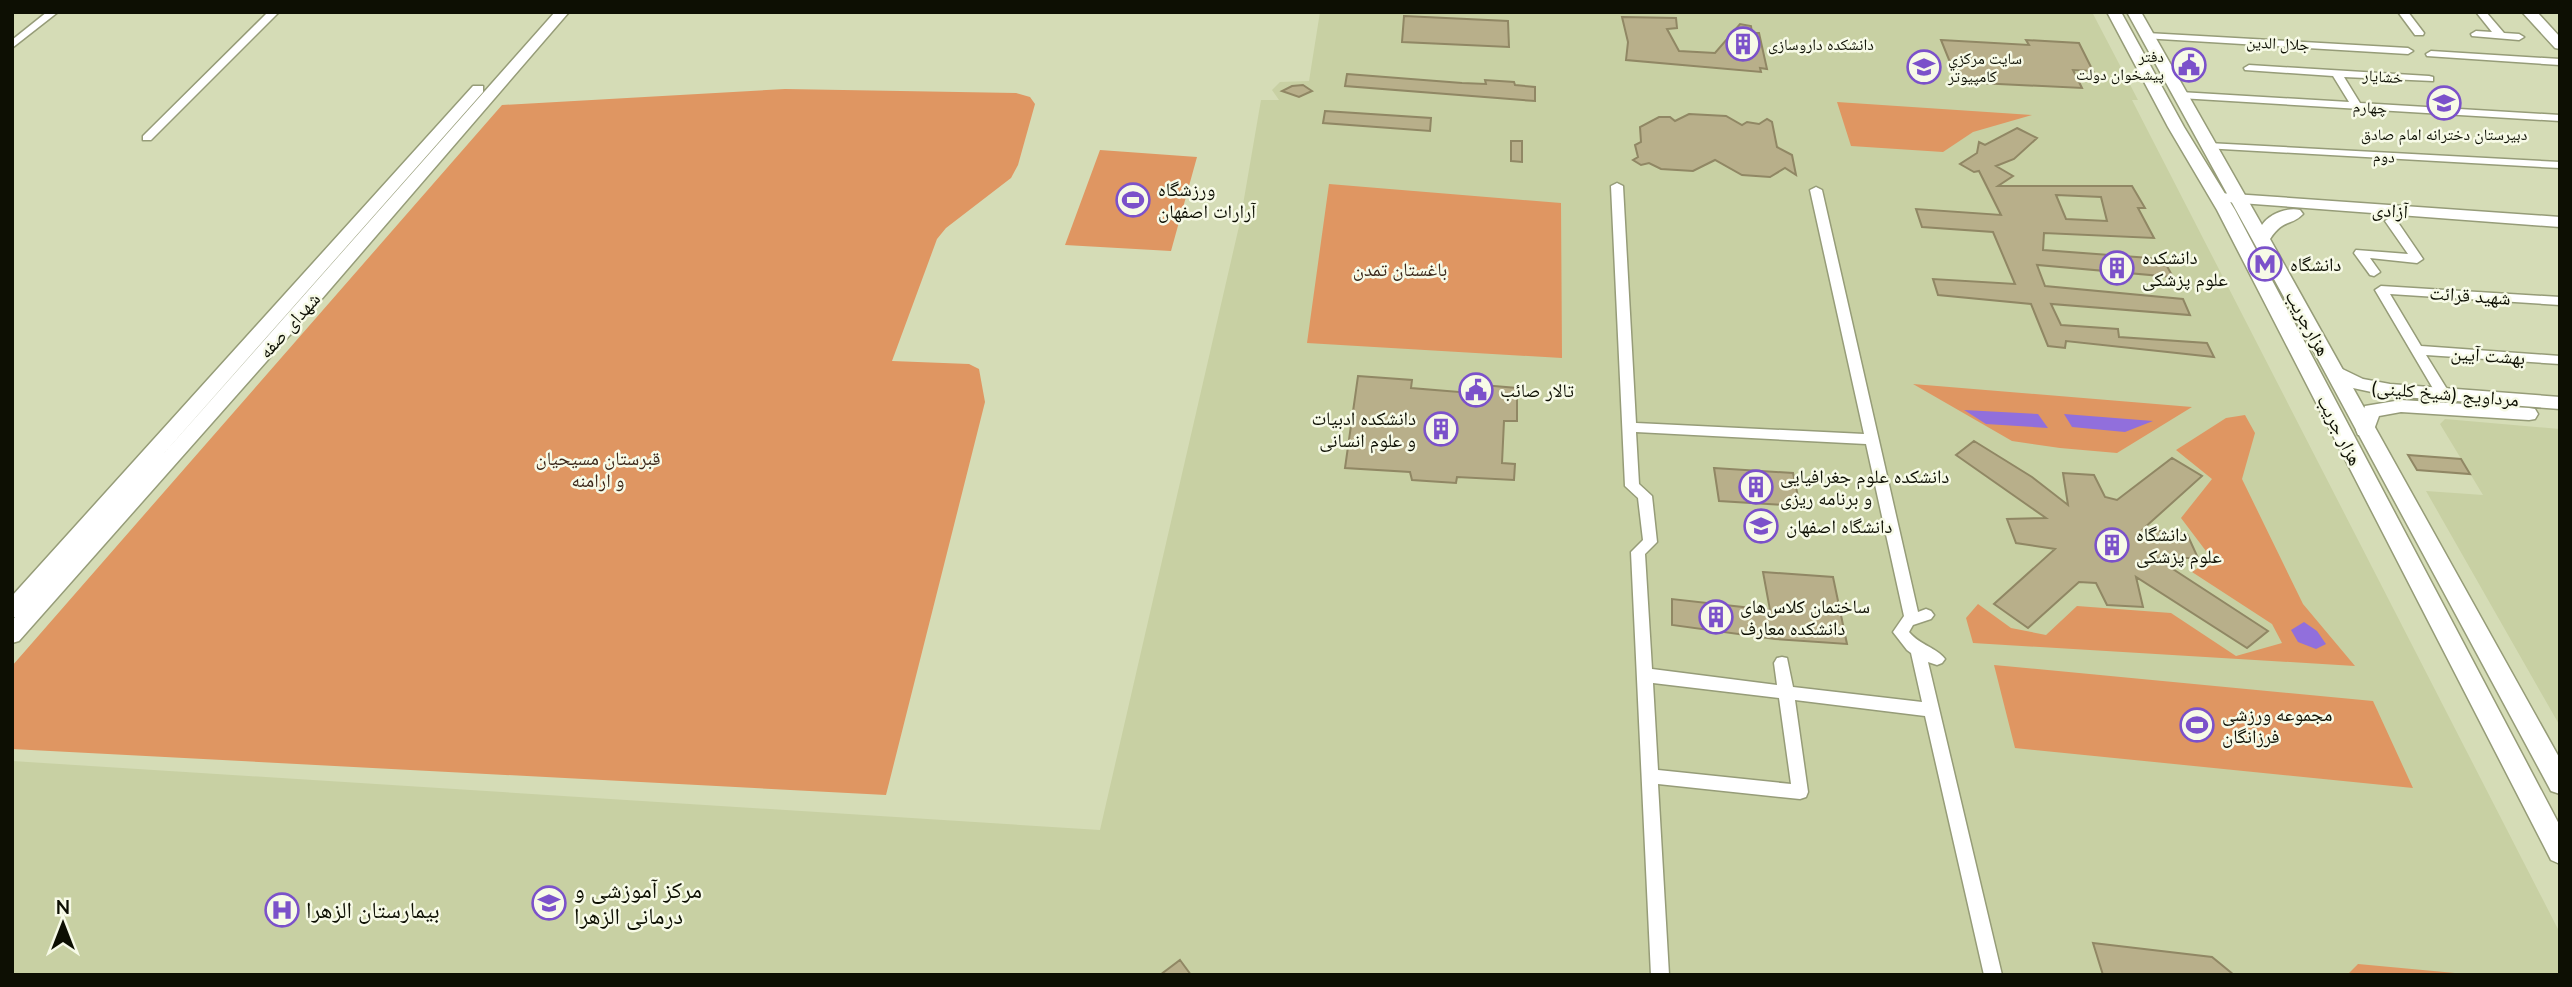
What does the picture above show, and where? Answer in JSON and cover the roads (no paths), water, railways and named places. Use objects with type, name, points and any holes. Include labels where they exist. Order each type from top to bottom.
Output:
[{"type":"main road","name":"شهدای صفه","points":[[12,610],[547,12]]},
{"type":"main road","name":"شهدای صفه","points":[[12,635],[562,12]]},
{"type":"main road","name":"هزار جریب","points":[[2115,12],[2176,127],[2233,205],[2560,852]]},
{"type":"main road","name":"هزارجریب","points":[[2134,12],[2208,146],[2233,205],[2262,239],[2560,783]]},
{"type":"main road","points":[[2529,12],[2560,46]]},
{"type":"main road","points":[[2538,12],[2560,37]]},
{"type":"main road","name":"آزادی","points":[[2233,205],[2294,214],[2391,221],[2535,225],[2560,222]]},
{"type":"main road","name":"آزادی","points":[[2233,205],[2535,225],[2560,232]]},
{"type":"main road","points":[[2262,239],[2273,221],[2294,214]]},
{"type":"main road","points":[[344,239],[363,240]]},
{"type":"main road","name":"مرداویج (شیخ کلینی)","points":[[2333,371],[2359,384],[2390,390],[2560,403]]},
{"type":"main road","name":"مرداویج (شیخ کلینی)","points":[[2365,430],[2371,411],[2401,407],[2560,415]]},
{"type":"street","points":[[12,45],[52,12]]},
{"type":"street","points":[[147,138],[274,12]]},
{"type":"street","points":[[2403,12],[2419,33]]},
{"type":"street","points":[[2481,12],[2500,35]]},
{"type":"street","points":[[2476,34],[2519,37]]},
{"type":"street","name":"جلال الدین","points":[[2147,36],[2408,51]]},
{"type":"street","points":[[2431,54],[2560,62]]},
{"type":"street","name":"خشایار","points":[[2249,68],[2429,79]]},
{"type":"street","name":"خشایار","points":[[2336,73],[2357,106]]},
{"type":"street","name":"چهارم","points":[[2180,95],[2560,118]]},
{"type":"street","name":"دوم","points":[[2208,146],[2560,165]]},
{"type":"street","points":[[1617,186],[1632,486],[1645,496],[1650,542],[1637,552],[1660,975]]},
{"type":"street","points":[[1816,190],[1871,439],[1919,617],[1902,626],[1901,632],[1918,650],[1937,659]]},
{"type":"street","points":[[2374,272],[2361,253],[2417,259],[2391,221]]},
{"type":"street","name":"شهید قرائت","points":[[2416,349],[2381,290],[2559,302]]},
{"type":"street","points":[[2416,349],[2442,394]]},
{"type":"street","name":"بهشت آیین","points":[[2416,349],[2560,360]]},
{"type":"street","points":[[1629,427],[1871,439]]},
{"type":"street","points":[[1918,650],[1993,975]]},
{"type":"street","points":[[1650,776],[1800,792],[1782,663]]},
{"type":"street","points":[[1644,675],[1932,710]]},
{"type":"place","name":"دانشکده داروسازی","points":[[1743,44]]},
{"type":"place","name":"دفتر پیشخوان دولت","points":[[2189,65]]},
{"type":"place","name":"سايت مرکزي کامپيوتر","points":[[1924,67]]},
{"type":"place","name":"دبیرستان دخترانه امام صادق","points":[[2444,103]]},
{"type":"place","name":"ورزشگاه آرارات اصفهان","points":[[1133,200]]},
{"type":"place","name":"دانشگاه","points":[[2265,264]]},
{"type":"place","name":"دانشکده علوم پزشکی","points":[[2117,268]]},
{"type":"place","name":"تالار صائب","points":[[1476,390]]},
{"type":"place","name":"دانشکده ادبیات و علوم انسانی","points":[[1441,429]]},
{"type":"place","name":"دانشکده علوم جغرافیایی و برنامه ریزی","points":[[1756,487]]},
{"type":"place","name":"دانشگاه اصفهان","points":[[1761,526]]},
{"type":"place","name":"دانشگاه علوم پزشکی","points":[[2112,545]]},
{"type":"place","name":"ساختمان کلاس‌های دانشکده معارف","points":[[1716,617]]},
{"type":"place","name":"مجموعه ورزشی فرزانگان","points":[[2197,725]]},
{"type":"place","name":"مرکز آموزشی و درمانی الزهرا","points":[[549,903]]},
{"type":"place","name":"بیمارستان الزهرا","points":[[282,910]]},
{"type":"park label","name":"باغستان تمدن","points":[[1400,269]]},
{"type":"park label","name":"قبرستان مسیحیان و ارامنه","points":[[598,469]]}]
